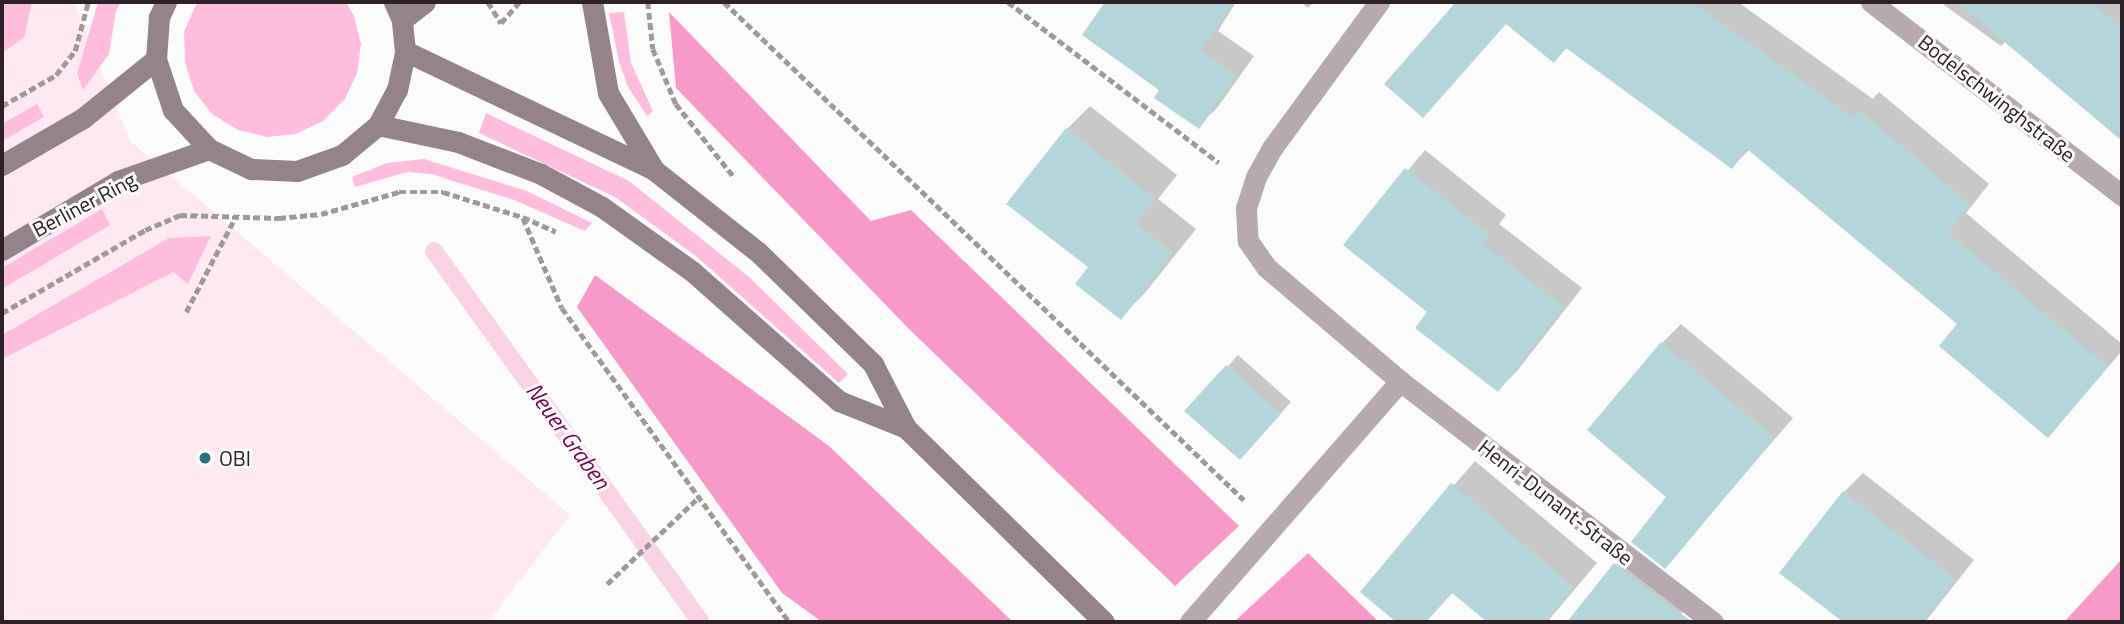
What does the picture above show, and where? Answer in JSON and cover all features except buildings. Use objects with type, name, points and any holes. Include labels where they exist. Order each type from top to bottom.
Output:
[{"type":"main road","points":[[166,2],[159,18],[156,59],[173,110],[209,149],[251,169],[298,170],[342,155],[378,124],[397,90],[405,51],[398,11],[425,2]]},
{"type":"main road","points":[[592,2],[607,93],[654,170]]},
{"type":"main road","points":[[405,51],[654,170],[758,252],[873,364],[906,428],[1104,622]]},
{"type":"main road","points":[[2,165],[83,118],[156,59]]},
{"type":"main road","points":[[378,124],[458,142],[541,174],[602,207],[693,272],[839,401],[906,428]]},
{"type":"main road","name":"Berliner Ring","points":[[2,250],[118,181],[209,149]]},
{"type":"street","name":"Henri-Dunant-Straße","points":[[1379,2],[1272,148],[1246,208],[1248,241],[1266,267],[1400,381],[1713,622]]},
{"type":"street","name":"Bodelschwinghstraße","points":[[1871,2],[2122,195]]},
{"type":"street","points":[[1190,622],[1400,381]]},
{"type":"path","points":[[2,106],[56,75],[75,51],[88,2]]},
{"type":"path","points":[[488,2],[501,23],[519,2]]},
{"type":"path","points":[[648,2],[653,49],[676,104],[740,184]]},
{"type":"path","points":[[724,2],[1273,527]]},
{"type":"path","points":[[1008,2],[1252,189]]},
{"type":"path","points":[[443,191],[523,217],[559,234]]},
{"type":"path","points":[[523,217],[562,307],[697,499],[789,622]]},
{"type":"path","points":[[186,312],[235,218]]},
{"type":"path","points":[[2,313],[145,230]]},
{"type":"path","points":[[607,584],[697,499]]},
{"type":"shaded area","name":"OBI","points":[[2,2],[74,2],[130,141],[570,515],[488,622],[2,622]]},
{"type":"shaded area","points":[[2,2],[32,2],[24,38],[2,53]]},
{"type":"shaded area","points":[[98,2],[121,2],[116,11],[109,54],[83,90],[77,74]]},
{"type":"shaded area","points":[[197,2],[346,2],[354,16],[361,44],[357,73],[345,99],[323,121],[296,134],[267,137],[238,130],[212,114],[194,91],[185,62],[184,32]]},
{"type":"shaded area","points":[[624,12],[631,63],[653,111],[647,116],[628,87],[619,62],[609,13]]},
{"type":"shaded area","points":[[669,12],[871,221],[911,210],[1239,526],[1175,586],[909,329],[676,88]]},
{"type":"shaded area","points":[[37,104],[44,117],[2,141],[2,124]]},
{"type":"shaded area","points":[[486,113],[629,181],[749,277],[848,374],[839,383],[697,257],[615,197],[479,133]]},
{"type":"shaded area","points":[[424,159],[527,191],[592,223],[585,231],[514,200],[431,174],[407,172],[355,187],[352,177],[387,163]]},
{"type":"shaded area","points":[[102,209],[110,225],[2,289],[2,268]]},
{"type":"shaded area","points":[[211,236],[188,284],[173,272],[2,359],[2,335],[169,238]]},
{"type":"shaded area","points":[[595,275],[829,446],[1013,622],[822,622],[782,593],[577,307]]},
{"type":"shaded area","points":[[1308,553],[1379,622],[1234,622]]},
{"type":"shaded area","points":[[2122,559],[2122,622],[2064,622]]},
{"type":"waterway","name":"Neuer Graben","points":[[434,251],[701,622]]},
{"type":"place","name":"OBI","points":[[205,458]]}]
